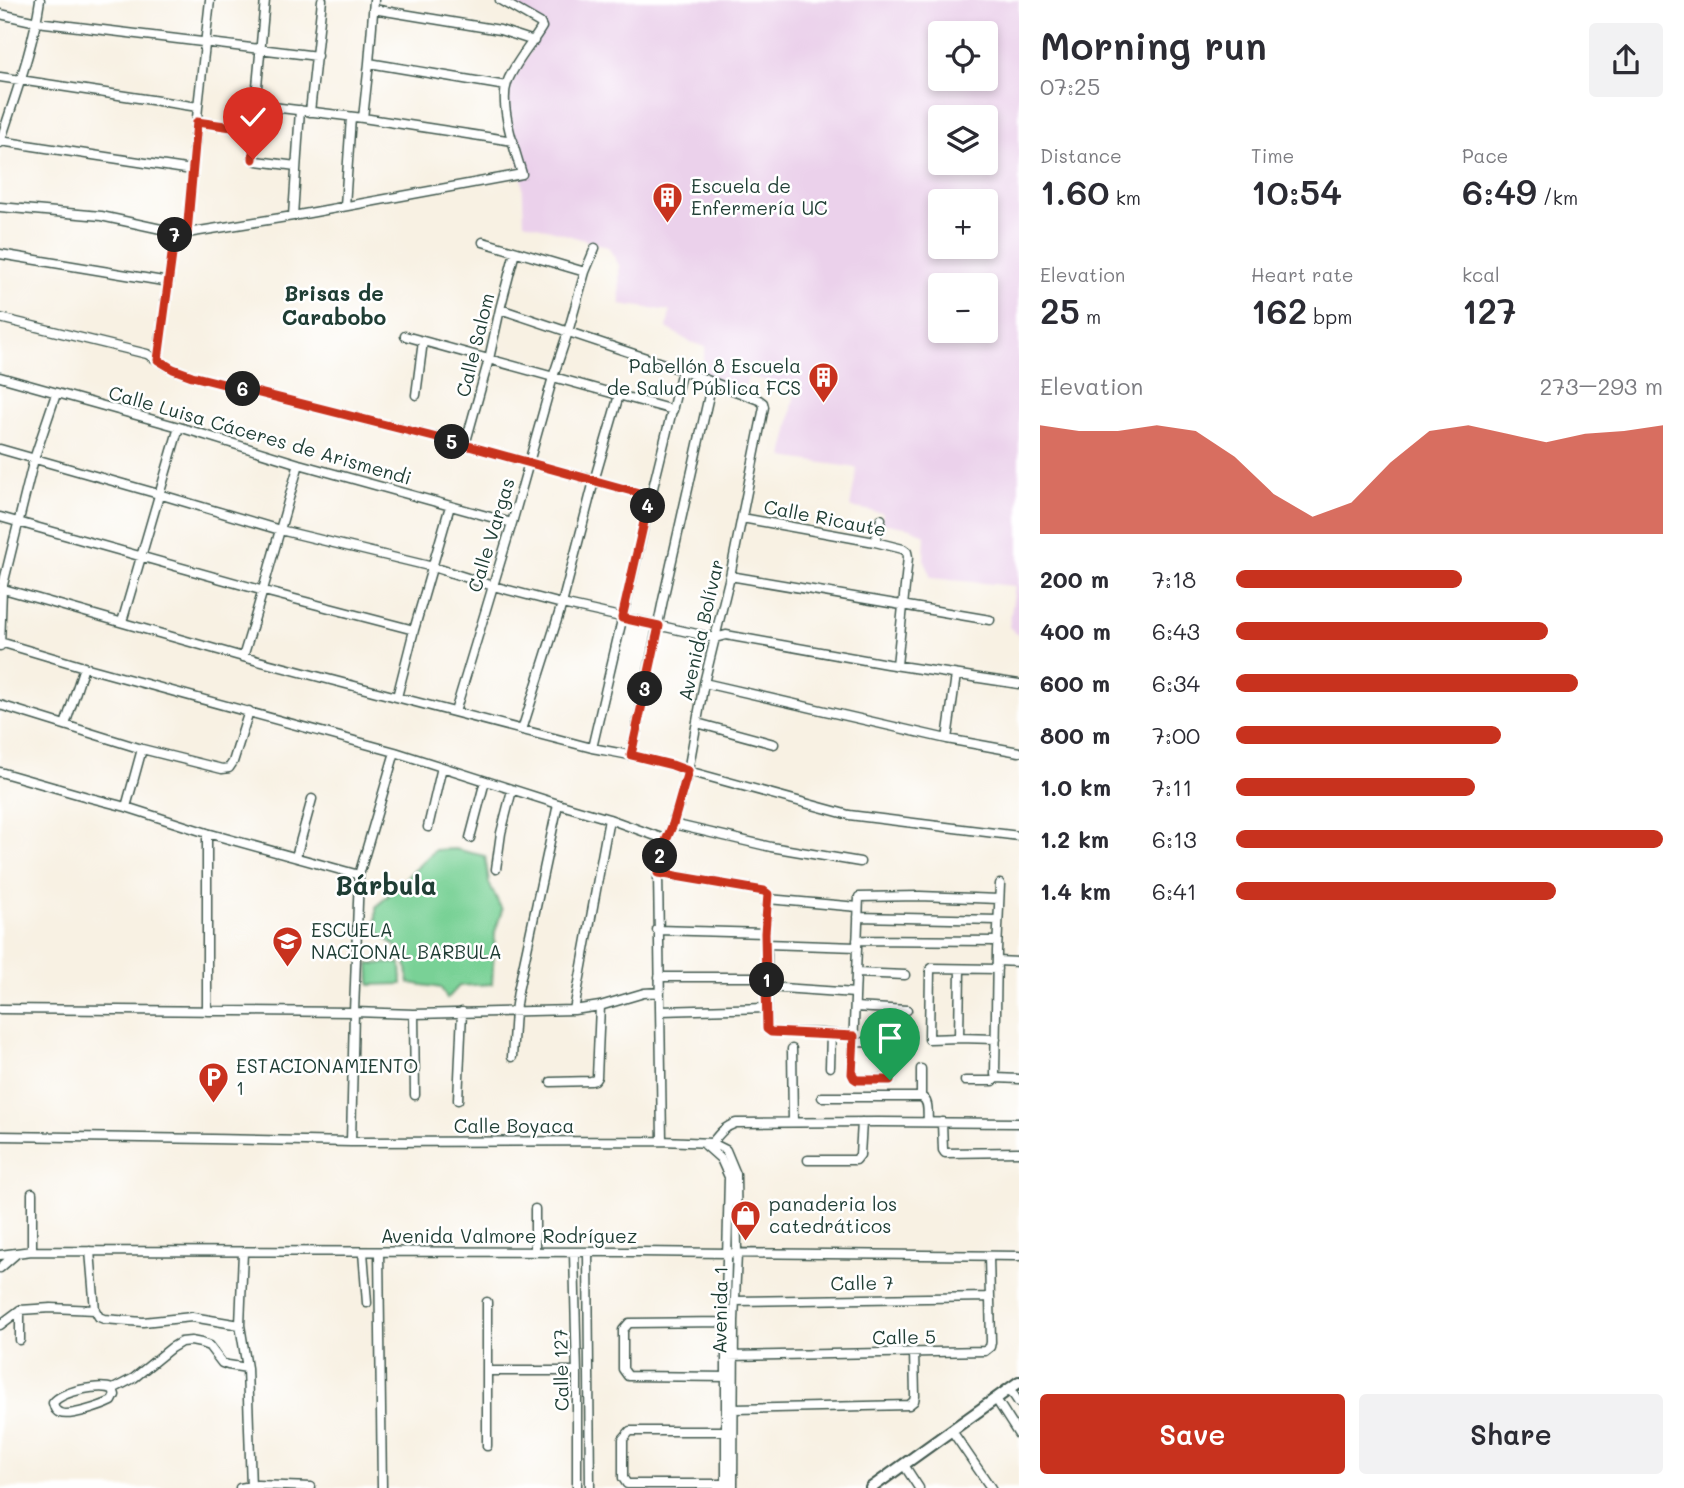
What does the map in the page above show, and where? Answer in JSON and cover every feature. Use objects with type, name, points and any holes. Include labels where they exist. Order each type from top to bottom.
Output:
[{"type":"main road","points":[[871,1488],[1019,1383]]},
{"type":"street","points":[[40,0],[37,22],[21,80],[0,141],[192,170]]},
{"type":"street","points":[[187,233],[210,0]]},
{"type":"street","points":[[265,0],[253,130],[253,159],[296,166]]},
{"type":"street","points":[[293,216],[296,166],[317,56],[322,0]]},
{"type":"street","points":[[0,207],[102,216],[187,233],[522,174],[507,112],[506,86],[542,25],[500,0]]},
{"type":"street","points":[[363,118],[373,4],[500,30],[534,41]]},
{"type":"street","points":[[0,14],[37,22],[317,56]]},
{"type":"street","points":[[369,63],[506,86]]},
{"type":"street","points":[[0,77],[198,107]]},
{"type":"street","points":[[256,105],[513,141]]},
{"type":"street","points":[[345,206],[351,117]]},
{"type":"street","points":[[197,122],[253,130]]},
{"type":"street","points":[[158,360],[175,232]]},
{"type":"street","points":[[483,242],[585,272]]},
{"type":"street","name":"Calle Vargas","points":[[455,712],[553,377],[585,272],[596,248]]},
{"type":"street","name":"Calle Salom","points":[[465,445],[515,252]]},
{"type":"street","points":[[0,254],[169,282]]},
{"type":"street","name":"Avenida Bolívar","points":[[499,309],[682,370],[763,403],[764,407],[730,576],[704,683],[688,771],[673,824],[660,855],[657,930],[662,1140]]},
{"type":"street","points":[[0,318],[147,354],[192,376],[465,445],[650,496]]},
{"type":"street","points":[[405,336],[673,410]]},
{"type":"street","points":[[416,395],[423,341]]},
{"type":"street","points":[[592,748],[682,370]]},
{"type":"street","name":"Calle Luisa Cáceres de Arismendi","points":[[0,377],[512,523]]},
{"type":"street","points":[[631,755],[712,382]]},
{"type":"street","points":[[56,394],[34,459],[20,523],[1,589],[0,643],[395,752],[609,819],[667,840]]},
{"type":"street","points":[[522,730],[562,604],[619,394]]},
{"type":"street","points":[[122,622],[179,427]]},
{"type":"street","points":[[0,449],[279,530],[433,567],[493,586],[622,618],[715,638],[726,635],[1019,684]]},
{"type":"street","points":[[243,657],[299,464]]},
{"type":"street","points":[[397,697],[450,506]]},
{"type":"street","points":[[0,517],[414,630]]},
{"type":"street","name":"Calle Ricaute","points":[[742,518],[903,549],[908,557],[902,606]]},
{"type":"street","points":[[875,542],[881,519]]},
{"type":"street","points":[[730,576],[990,620]]},
{"type":"street","points":[[1,589],[243,657],[592,748],[672,765],[849,815],[1019,836]]},
{"type":"street","points":[[897,665],[902,606]]},
{"type":"street","points":[[65,725],[85,667]]},
{"type":"street","points":[[947,739],[956,675]]},
{"type":"street","points":[[704,683],[947,739],[1019,752]]},
{"type":"street","points":[[0,705],[142,749],[222,769],[229,768],[233,762],[248,711]]},
{"type":"street","points":[[697,723],[774,744]]},
{"type":"street","points":[[126,807],[142,749]]},
{"type":"street","points":[[351,1142],[359,875],[395,752]]},
{"type":"street","points":[[428,827],[442,767]]},
{"type":"street","points":[[0,772],[359,875]]},
{"type":"street","points":[[470,838],[485,781]]},
{"type":"street","points":[[496,869],[501,833],[512,790]]},
{"type":"street","points":[[296,857],[312,799]]},
{"type":"street","points":[[512,1057],[515,1010],[558,804]]},
{"type":"street","points":[[574,1010],[609,819]]},
{"type":"street","points":[[673,824],[771,847],[860,862]]},
{"type":"street","points":[[207,833],[207,1011]]},
{"type":"street","points":[[658,873],[764,891],[768,894],[765,933],[769,1031],[831,1034],[889,1044]]},
{"type":"street","points":[[996,1078],[1000,884]]},
{"type":"street","points":[[890,1080],[857,1080],[852,1074],[859,897],[999,899]]},
{"type":"street","points":[[768,899],[858,906]]},
{"type":"street","points":[[858,917],[998,920]]},
{"type":"street","points":[[657,930],[765,933]]},
{"type":"street","points":[[766,944],[997,941]]},
{"type":"street","points":[[996,1039],[928,1037],[930,970],[1019,962]]},
{"type":"street","points":[[958,1038],[960,969]]},
{"type":"street","points":[[856,973],[905,975]]},
{"type":"street","points":[[659,976],[767,977]]},
{"type":"street","points":[[767,987],[855,993]]},
{"type":"street","points":[[0,1009],[414,1014],[574,1010],[600,1006],[644,993],[660,992]]},
{"type":"street","points":[[551,1082],[591,1081],[597,1077],[600,1006]]},
{"type":"street","points":[[855,1007],[907,1010]]},
{"type":"street","points":[[661,1011],[767,1008]]},
{"type":"street","points":[[458,1100],[462,1012]]},
{"type":"street","points":[[414,1014],[415,1095]]},
{"type":"street","points":[[830,1067],[831,1034]]},
{"type":"street","points":[[792,1049],[793,1122]]},
{"type":"street","points":[[921,1069],[921,1097]]},
{"type":"street","points":[[965,1082],[993,1082],[996,1078],[1019,1079]]},
{"type":"street","points":[[822,1097],[921,1097],[927,1101],[928,1122]]},
{"type":"street","points":[[807,1160],[856,1160],[860,1155],[862,1122]]},
{"type":"street","points":[[942,1122],[945,1153],[1019,1152]]},
{"type":"street","points":[[707,1143],[722,1130],[736,1123],[1019,1123]]},
{"type":"street","name":"Calle Boyaca","points":[[0,1136],[351,1142],[662,1140],[707,1143]]},
{"type":"street","name":"Avenida 1","points":[[707,1143],[721,1159],[729,1177],[735,1301],[730,1356],[730,1486]]},
{"type":"street","points":[[32,1193],[32,1251]]},
{"type":"street","points":[[535,1209],[535,1252]]},
{"type":"street","name":"Avenida Valmore Rodríguez","points":[[0,1255],[32,1251],[90,1251],[1019,1256]]},
{"type":"street","points":[[90,1251],[95,1311],[99,1317],[115,1321],[143,1322],[192,1317],[240,1325]]},
{"type":"street","points":[[243,1252],[240,1325],[247,1368],[251,1487]]},
{"type":"street","points":[[363,1252],[367,1303]]},
{"type":"street","points":[[379,1252],[382,1488]]},
{"type":"street","name":"Calle 127","points":[[574,1252],[577,1488]]},
{"type":"street","name":"Calle 127","points":[[588,1252],[590,1488]]},
{"type":"street","points":[[0,1268],[18,1253]]},
{"type":"street","name":"Avenida 1","points":[[730,1356],[726,1321],[733,1254]]},
{"type":"street","name":"Calle 5","points":[[730,1356],[985,1351],[991,1342],[989,1256]]},
{"type":"street","name":"Calle 7","points":[[735,1301],[990,1297]]},
{"type":"street","points":[[487,1302],[487,1446]]},
{"type":"street","points":[[0,1325],[20,1310],[51,1308],[95,1311]]},
{"type":"street","points":[[20,1310],[20,1340]]},
{"type":"street","points":[[726,1321],[629,1323],[623,1330],[623,1369],[628,1376],[730,1377]]},
{"type":"street","points":[[114,1388],[112,1401],[102,1406],[68,1414],[60,1413],[53,1403],[58,1396],[72,1392],[114,1388],[134,1378],[181,1342],[191,1341],[209,1346],[222,1363],[247,1368]]},
{"type":"street","points":[[734,1409],[909,1405],[915,1396],[914,1352]]},
{"type":"street","points":[[488,1371],[577,1371]]},
{"type":"street","name":"Avenida 1","points":[[730,1377],[734,1409],[730,1431]]},
{"type":"street","points":[[1007,1391],[1013,1394],[1019,1403]]},
{"type":"street","points":[[996,1399],[1019,1435]]},
{"type":"street","points":[[730,1431],[630,1431],[623,1439],[623,1478],[627,1485],[730,1486]]},
{"type":"street","points":[[952,1431],[991,1488]]},
{"type":"street","points":[[904,1465],[919,1488]]},
{"type":"street","points":[[240,1488],[257,1485],[311,1487]]},
{"type":"shaded area","points":[[500,0],[1019,0],[1019,636],[1009,627],[1015,586],[931,578],[924,559],[925,535],[911,528],[881,523],[883,513],[850,507],[857,468],[783,457],[796,387],[748,377],[744,389],[700,374],[706,347],[690,342],[667,328],[670,311],[620,304],[619,265],[608,247],[524,222],[522,174],[507,112],[509,87],[545,26]]},
{"type":"green space","points":[[455,849],[485,856],[489,883],[502,910],[495,932],[492,984],[459,986],[447,999],[441,988],[409,983],[405,955],[376,929],[376,907],[435,850]]},
{"type":"green space","points":[[401,963],[402,984],[370,985],[369,964]]},
{"type":"place","name":"Escuela de Enfermería UC","points":[[668,224]]},
{"type":"place","name":"Pabellón 8 Escuela de Salud Pública FCS","points":[[824,404]]},
{"type":"place","name":"ESCUELA NACIONAL BARBULA","points":[[288,968]]},
{"type":"place","name":"ESTACIONAMIENTO 1","points":[[213,1104]]},
{"type":"place","name":"panaderia los catedráticos","points":[[746,1242]]},
{"type":"district","name":"Brisas de Carabobo","points":[[334,306]]},
{"type":"district","name":"Bárbula","points":[[386,886]]},
{"type":"route","points":[[253,159],[253,130],[197,122],[187,233],[175,232],[158,360],[192,376],[465,445],[650,496],[622,618],[659,626],[631,755],[688,771],[673,824],[660,855],[658,873],[764,891],[768,894],[765,933],[767,1029],[771,1032],[854,1036],[854,1078],[890,1080]]}]
